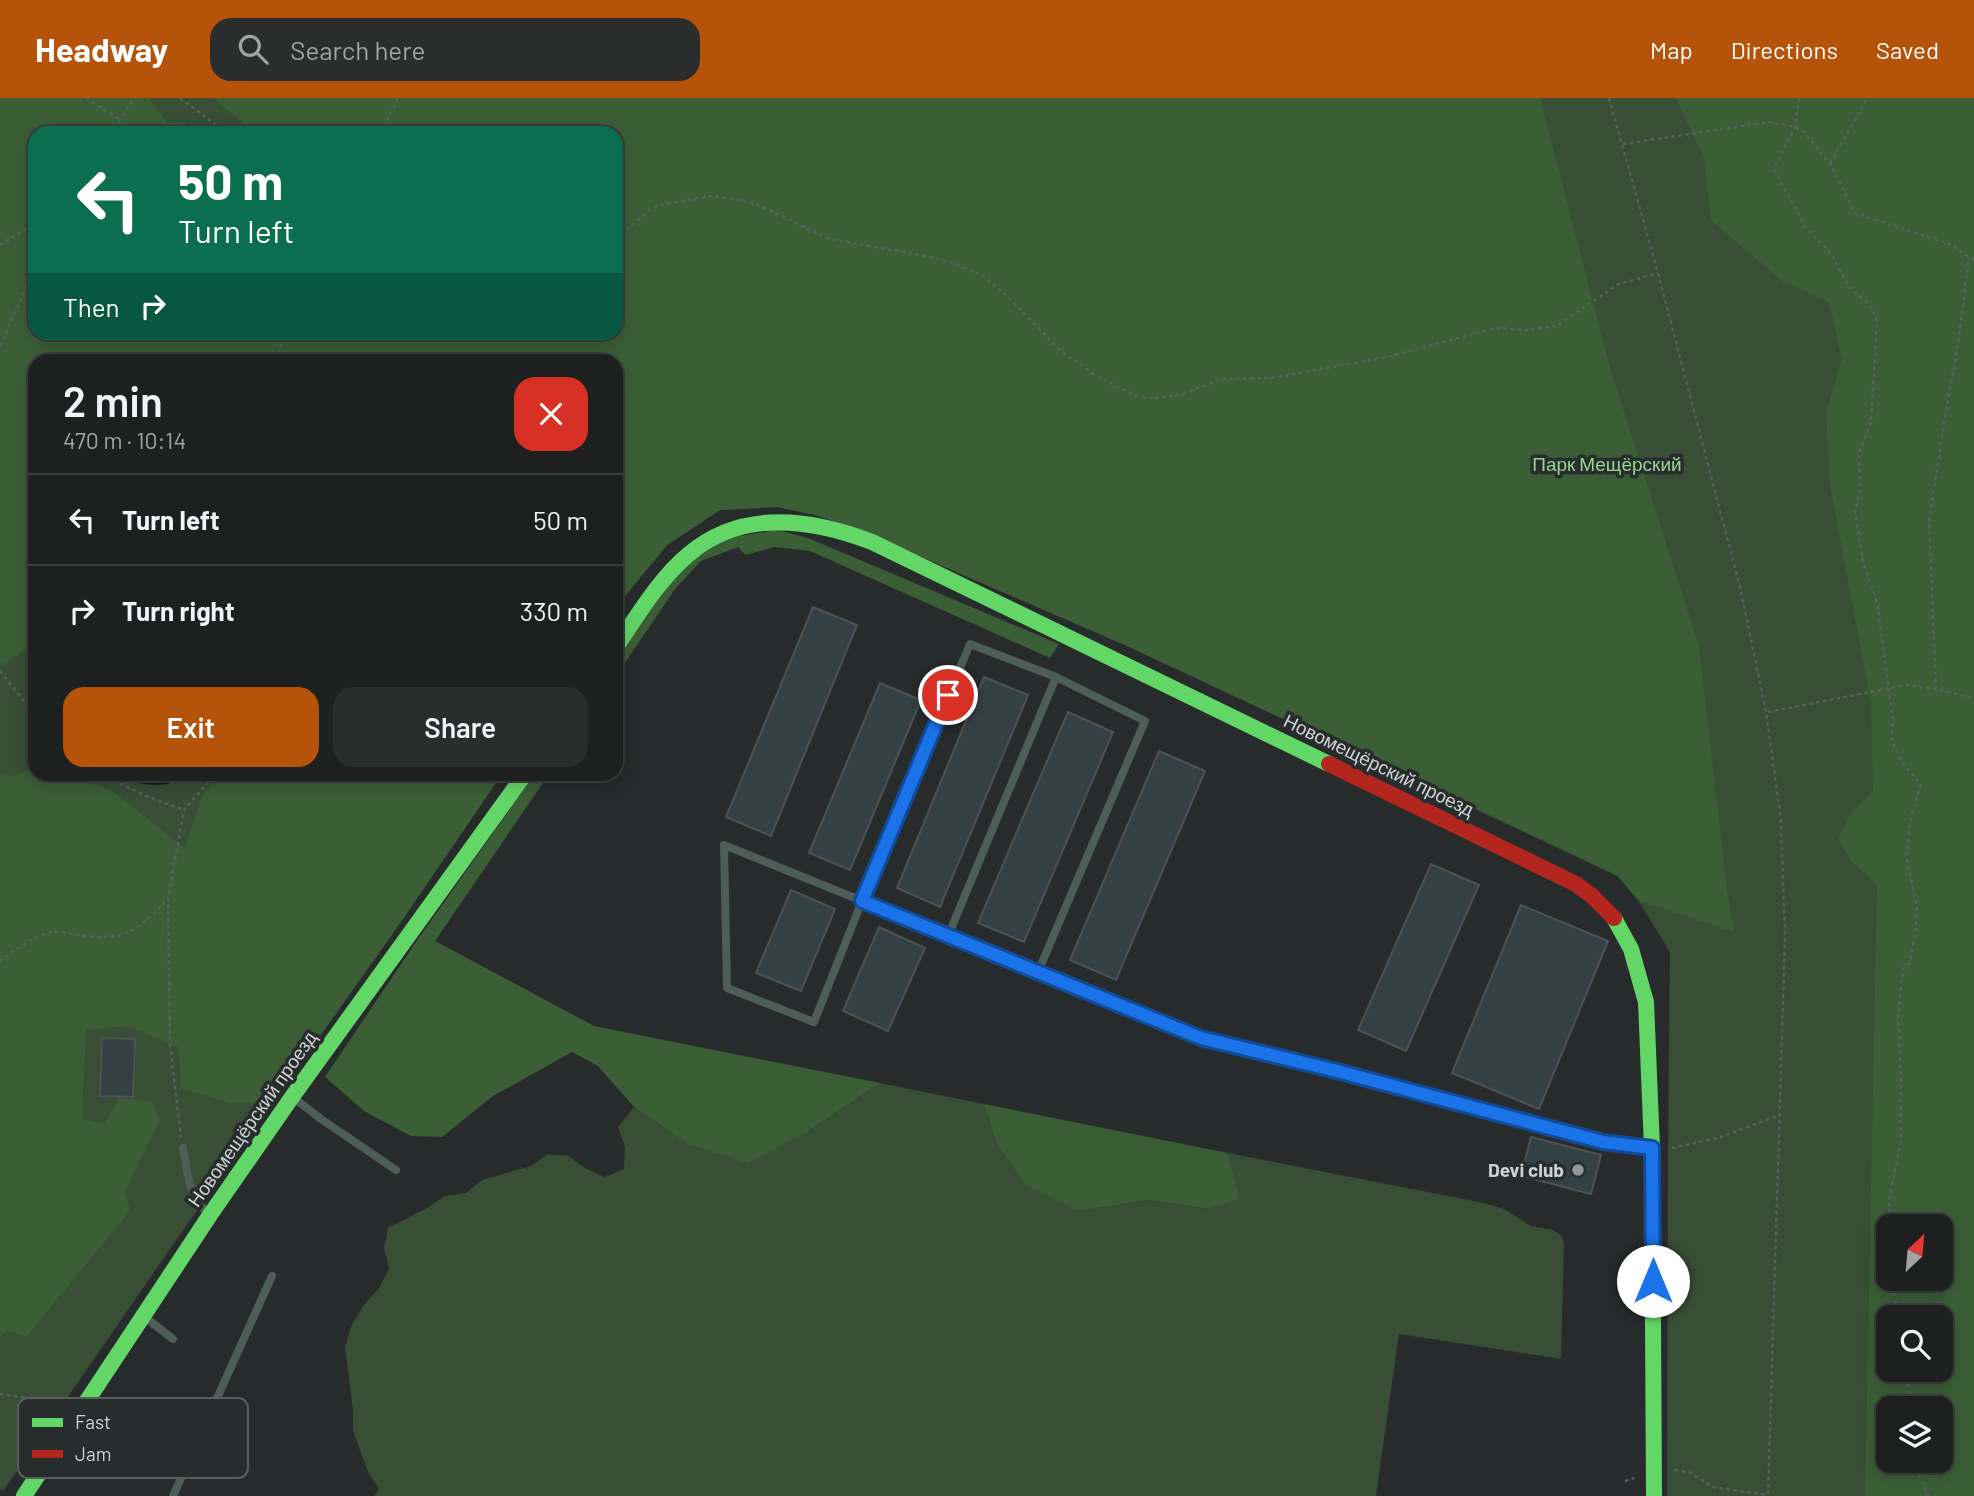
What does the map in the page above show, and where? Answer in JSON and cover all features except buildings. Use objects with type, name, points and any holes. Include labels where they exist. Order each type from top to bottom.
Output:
[{"type":"street","name":"Новомещёрский проезд","points":[[623,637],[652,596],[690,554],[710,539],[758,523],[808,523],[833,528],[885,548],[1576,884],[1594,896],[1619,925],[1632,950],[1646,1002],[1652,1148],[1654,1496]]},
{"type":"street","name":"Новомещёрский проезд","points":[[89,1398],[292,1097],[520,781]]},
{"type":"street","name":"Новомещёрский проезд","points":[[24,1496],[36,1478]]},
{"type":"lane","points":[[1038,972],[1145,721],[1056,677],[970,644],[862,901],[814,1023],[727,988],[724,845],[862,901],[948,936],[1201,1038],[1603,1142],[1652,1148]]},
{"type":"lane","points":[[948,936],[1056,677]]},
{"type":"lane","points":[[292,1097],[396,1170]]},
{"type":"lane","points":[[183,1148],[189,1184],[200,1207],[210,1215]]},
{"type":"lane","points":[[217,1398],[272,1276]]},
{"type":"lane","points":[[143,1317],[173,1339]]},
{"type":"lane","points":[[173,1496],[181,1478]]},
{"type":"path","points":[[86,98],[120,119]]},
{"type":"path","points":[[116,126],[134,98]]},
{"type":"path","points":[[180,98],[218,126]]},
{"type":"path","points":[[385,126],[398,98]]},
{"type":"path","points":[[1609,98],[1740,587],[1766,712],[1781,821],[1785,936],[1768,1495],[1713,1487],[1689,1472],[1675,1470]]},
{"type":"path","points":[[1799,98],[1795,127],[1774,169],[1806,228],[1831,253],[1849,287],[1869,304],[1877,320],[1871,422],[1858,455],[1861,485],[1855,513],[1864,565],[1877,601],[1893,721],[1891,735],[1898,759],[1921,784],[1911,817],[1906,856],[1917,907],[1910,963],[1903,969],[1898,1018],[1901,1141],[1889,1199],[1890,1214]]},
{"type":"path","points":[[1830,164],[1869,98]]},
{"type":"path","points":[[1623,144],[1769,122],[1795,127],[1804,132],[1830,164],[1855,213],[1952,245],[1974,261]]},
{"type":"path","points":[[623,233],[650,210],[664,204],[710,196],[741,200],[763,207],[829,239],[926,256],[955,264],[982,275],[1006,295],[1060,350],[1098,377],[1134,396],[1153,399],[1182,394],[1222,379],[1272,378],[1387,357],[1496,328],[1526,330],[1556,326],[1619,284],[1658,273]]},
{"type":"path","points":[[0,245],[28,227]]},
{"type":"path","points":[[1936,689],[1929,521],[1958,344],[1969,257]]},
{"type":"path","points":[[0,346],[28,284]]},
{"type":"path","points":[[0,671],[28,706]]},
{"type":"path","points":[[1766,712],[1906,685],[1974,698]]},
{"type":"path","points":[[115,781],[184,810]]},
{"type":"path","points":[[183,1148],[170,1044],[168,898],[184,810],[209,781]]},
{"type":"path","points":[[0,961],[27,943],[52,932],[103,938],[128,933],[150,919],[168,898]]},
{"type":"path","points":[[1652,1148],[1668,1150],[1718,1138],[1780,1115]]},
{"type":"path","points":[[0,1394],[26,1398]]},
{"type":"path","points":[[1919,1473],[1929,1496]]},
{"type":"green space","name":"Парк Мещёрский","points":[[0,98],[1974,98],[1974,1496],[1667,1496],[1670,952],[1638,900],[1617,876],[1127,646],[862,531],[815,515],[778,507],[720,510],[667,545],[623,598],[623,354],[28,354],[28,781],[497,781],[67,1398],[18,1398],[18,1469],[3,1491],[0,1489]]},
{"type":"green space","points":[[0,98],[151,98],[168,123],[185,122],[188,126],[28,126],[28,340],[623,340],[623,126],[247,126],[213,98],[1540,98],[1611,371],[1699,646],[1734,932],[1638,900],[1617,875],[1484,812],[1127,646],[862,531],[815,515],[778,507],[720,510],[667,545],[623,598],[623,354],[28,354],[28,648],[0,666]]},
{"type":"green space","points":[[1676,98],[1974,98],[1974,1496],[1865,1496],[1877,885],[1851,861],[1838,838],[1850,814],[1873,791],[1871,703],[1830,486],[1826,412],[1842,360],[1829,302],[1783,282],[1711,220],[1704,159]]},
{"type":"green space","points":[[777,530],[808,538],[1059,644],[1050,658],[810,551],[775,547],[745,555],[738,547],[701,561],[675,589],[623,666],[623,650],[666,589],[693,558],[727,538]]},
{"type":"green space","points":[[28,771],[28,781],[86,781],[111,790],[185,848],[203,794],[215,781],[497,781],[273,1102],[229,1103],[181,1088],[179,1048],[128,1026],[86,1030],[82,1119],[105,1124],[119,1098],[151,1101],[160,1120],[125,1191],[130,1211],[27,1336],[6,1331],[0,1338],[0,772],[10,777]]},
{"type":"green space","points":[[530,781],[544,781],[435,941],[594,1026],[880,1083],[810,1130],[748,1163],[686,1143],[634,1107],[598,1066],[572,1052],[493,1096],[442,1137],[411,1136],[364,1111],[325,1077],[418,939]]},
{"type":"green space","points":[[880,1083],[984,1104],[996,1142],[1079,1211],[1148,1200],[1208,1209],[1240,1199],[1228,1153],[1504,1209],[1531,1226],[1553,1230],[1561,1235],[1564,1245],[1561,1359],[1399,1334],[1376,1496],[374,1496],[379,1489],[368,1472],[353,1431],[345,1346],[352,1324],[379,1288],[389,1269],[384,1248],[388,1228],[445,1196],[466,1193],[482,1180],[531,1166],[548,1154],[568,1156],[605,1177],[624,1169],[625,1147],[618,1127],[634,1107],[686,1143],[810,1130]]},
{"type":"green space","points":[[984,1104],[1228,1153],[1240,1199],[1209,1209],[1148,1200],[1079,1211],[1026,1185],[996,1142]]},
{"type":"water","points":[[127,781],[178,781],[157,785]]},
{"type":"traffic: fast","points":[[623,637],[668,575],[689,554],[710,540],[754,524],[778,522],[826,528],[872,542],[1329,764]]},
{"type":"traffic: fast","points":[[89,1398],[292,1097],[520,781]]},
{"type":"traffic: fast","points":[[1614,918],[1631,949],[1646,1002],[1652,1148],[1654,1496]]},
{"type":"traffic: fast","points":[[24,1496],[36,1478]]},
{"type":"traffic: jam","points":[[1329,764],[1576,884],[1614,918]]},
{"type":"place","name":"Devi club","points":[[1578,1170]]},
{"type":"route","points":[[948,695],[862,901],[1201,1038],[1603,1142],[1652,1148],[1653,1281]]}]
